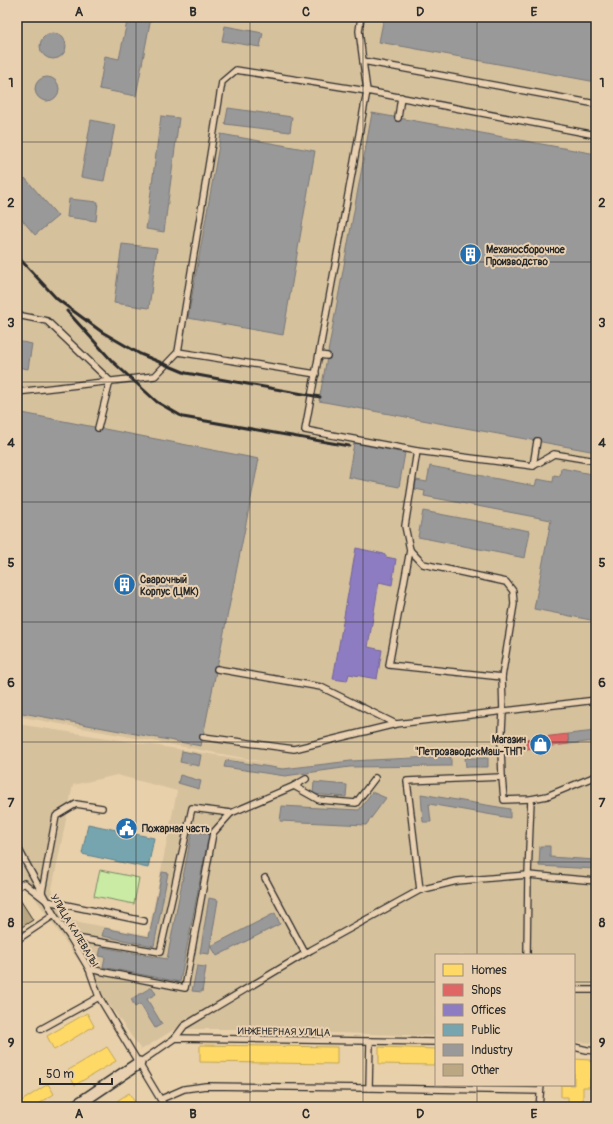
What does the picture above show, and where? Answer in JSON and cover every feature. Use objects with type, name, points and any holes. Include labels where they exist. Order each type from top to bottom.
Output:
[{"type":"street","points":[[74,1107],[91,1102],[139,1063]]},
{"type":"lane","points":[[361,17],[359,32],[367,91],[305,430],[418,451],[533,466],[554,454],[596,461]]},
{"type":"lane","points":[[363,61],[596,104]]},
{"type":"lane","points":[[17,392],[155,376],[178,352],[222,82],[236,70],[367,91],[596,135]]},
{"type":"lane","points":[[398,118],[401,98]]},
{"type":"lane","points":[[17,315],[47,321],[110,381]]},
{"type":"lane","points":[[178,352],[316,374]]},
{"type":"lane","points":[[319,355],[327,356]]},
{"type":"lane","points":[[98,428],[110,381]]},
{"type":"lane","points":[[533,466],[538,441]]},
{"type":"lane","points":[[418,451],[405,526],[410,550],[389,665],[502,677]]},
{"type":"lane","points":[[410,550],[423,564],[506,582],[513,591],[514,604],[502,677],[503,712],[501,748],[504,800],[531,799],[547,796],[596,776]]},
{"type":"lane","points":[[217,669],[320,687],[396,724]]},
{"type":"lane","points":[[203,737],[294,749],[396,724],[596,700]]},
{"type":"lane","points":[[420,890],[407,781],[502,777]]},
{"type":"lane","points":[[294,786],[319,800],[356,803],[374,778]]},
{"type":"lane","points":[[89,968],[185,988],[213,833],[231,813],[294,786],[306,779]]},
{"type":"lane","points":[[527,954],[531,799]]},
{"type":"lane","points":[[42,892],[56,816],[76,804],[102,808]]},
{"type":"lane","points":[[70,937],[160,952],[192,808],[231,813]]},
{"type":"lane","name":"УЛИЦА КАЛЕВАЛЫ","points":[[17,846],[54,915],[70,937],[89,968],[99,997],[165,1107]]},
{"type":"lane","points":[[139,1063],[175,1038],[184,1026],[305,953],[420,890],[457,881],[528,875],[596,881]]},
{"type":"lane","points":[[265,878],[305,953]]},
{"type":"lane","points":[[17,887],[24,882],[47,901],[144,921]]},
{"type":"lane","points":[[17,940],[54,915]]},
{"type":"lane","points":[[575,990],[596,990]]},
{"type":"lane","points":[[41,1029],[99,997]]},
{"type":"lane","name":"ИНЖЕНЕРНАЯ УЛИЦА","points":[[175,1038],[435,1042]]},
{"type":"lane","points":[[368,1088],[370,1041]]},
{"type":"lane","points":[[575,1047],[596,1050]]},
{"type":"lane","points":[[161,1099],[184,1088],[206,1086],[540,1088],[539,1107]]},
{"type":"shaded area","points":[[17,17],[596,17],[596,739],[293,768],[499,753],[596,740],[596,1043],[575,1042],[575,954],[435,954],[435,1036],[256,1029],[175,1029],[141,1050],[17,872],[17,724],[281,765],[17,716]],"holes":[[[117,775],[177,791],[148,935],[63,919],[52,889],[73,785]]]},
{"type":"green space","points":[[100,870],[139,878],[134,904],[94,896]]},
{"type":"building: Homes","points":[[87,1013],[94,1026],[54,1050],[47,1036]]},
{"type":"building: Homes","points":[[200,1045],[337,1047],[337,1064],[200,1062]]},
{"type":"building: Homes","points":[[107,1047],[116,1061],[75,1085],[67,1071]]},
{"type":"building: Homes","points":[[379,1047],[435,1049],[435,1065],[379,1064]]},
{"type":"building: Homes","points":[[575,1059],[596,1062],[596,1079],[590,1079],[590,1087],[583,1087],[583,1107],[568,1107],[568,1097],[561,1097],[561,1086],[575,1086]]},
{"type":"building: Homes","points":[[48,1084],[54,1094],[34,1107],[17,1107],[17,1104]]},
{"type":"building: Homes","points":[[129,1093],[138,1107],[121,1107],[117,1101]]},
{"type":"building: Shops","points":[[568,734],[569,744],[518,750],[517,740]]},
{"type":"building: Offices","points":[[356,548],[384,554],[386,557],[396,559],[392,585],[379,582],[368,647],[382,650],[377,679],[349,674],[347,681],[333,679]]},
{"type":"building: Public","points":[[88,824],[154,838],[148,868],[82,854]]},
{"type":"building: Industry","points":[[128,17],[151,17],[136,96],[99,89],[105,56],[119,59]]},
{"type":"building: Industry","points":[[384,17],[596,17],[596,82],[379,42]]},
{"type":"building: Industry","points":[[225,26],[263,33],[260,47],[222,41]]},
{"type":"building: Industry","points":[[53,33],[62,37],[66,46],[62,55],[53,59],[44,55],[40,46],[44,37]]},
{"type":"building: Industry","points":[[47,77],[56,80],[59,89],[56,98],[47,101],[38,98],[35,89],[38,80]]},
{"type":"building: Industry","points":[[17,86],[19,95],[17,102]]},
{"type":"building: Industry","points":[[228,108],[292,117],[290,132],[225,124]]},
{"type":"building: Industry","name":"Механосборочное Производство","points":[[372,113],[596,154],[596,452],[319,401]]},
{"type":"building: Industry","points":[[161,116],[179,118],[164,232],[146,229]]},
{"type":"building: Industry","points":[[91,120],[115,125],[104,181],[81,177]]},
{"type":"building: Industry","points":[[221,134],[315,151],[283,335],[188,318]]},
{"type":"building: Industry","points":[[25,178],[58,216],[35,235],[17,214],[17,186]]},
{"type":"building: Industry","points":[[69,199],[98,202],[96,221],[67,217]]},
{"type":"building: Industry","points":[[122,244],[157,248],[149,308],[114,303]]},
{"type":"building: Industry","points":[[17,341],[32,344],[28,369],[17,367]]},
{"type":"building: Industry","name":"Сварочный Корпус (ЦМК)","points":[[17,412],[259,459],[201,746],[17,712]]},
{"type":"building: Industry","points":[[354,443],[405,453],[399,487],[348,477]]},
{"type":"building: Industry","points":[[430,466],[535,486],[537,479],[553,482],[554,475],[560,476],[561,468],[596,475],[596,621],[534,609],[551,520],[424,496],[425,491],[415,489],[416,480],[427,482]]},
{"type":"building: Industry","points":[[423,511],[530,531],[525,558],[418,537]]},
{"type":"building: Industry","points":[[596,731],[596,741],[569,744],[568,734]]},
{"type":"building: Industry","points":[[182,751],[201,755],[199,766],[180,762]]},
{"type":"building: Industry","points":[[451,756],[451,766],[350,767],[285,776],[224,767],[226,760],[283,769],[351,761]]},
{"type":"building: Industry","points":[[465,758],[488,758],[488,767],[466,767]]},
{"type":"building: Industry","points":[[180,775],[201,781],[199,789],[178,783]]},
{"type":"building: Industry","points":[[314,782],[347,785],[346,797],[313,794]]},
{"type":"building: Industry","points":[[372,792],[386,798],[366,825],[280,821],[282,806],[359,810]]},
{"type":"building: Industry","points":[[421,794],[510,809],[510,818],[429,804],[431,822],[423,822]]},
{"type":"building: Industry","points":[[192,831],[209,834],[180,982],[103,967],[105,957],[99,956],[101,947],[167,959]]},
{"type":"building: Industry","points":[[540,846],[550,846],[550,857],[596,860],[596,869],[539,866]]},
{"type":"building: Industry","points":[[162,872],[168,873],[154,946],[102,936],[104,928],[149,937]]},
{"type":"building: Industry","points":[[209,898],[218,900],[209,954],[200,953]]},
{"type":"building: Industry","points":[[275,913],[280,924],[217,956],[211,946]]},
{"type":"building: Industry","points":[[197,966],[206,967],[202,992],[192,991]]},
{"type":"building: Industry","points":[[152,987],[156,994],[147,999],[162,1024],[155,1028],[140,1004],[135,1007],[131,999]]},
{"type":"building: Other","points":[[19,898],[33,920],[17,930],[17,899]]},
{"type":"railway","points":[[17,256],[57,299],[102,332],[140,354],[186,373],[320,397]]},
{"type":"railway","points":[[67,311],[112,361],[157,402],[183,417],[349,446]]},
{"type":"place","name":"Механосборочное Производство","points":[[471,255]]},
{"type":"place","name":"Сварочный Корпус (ЦМК)","points":[[125,585]]},
{"type":"place","name":"Магазин \"ПетрозаводскМаш-ТНП\"","points":[[541,745]]},
{"type":"place","name":"Пожарная часть","points":[[127,828]]}]
